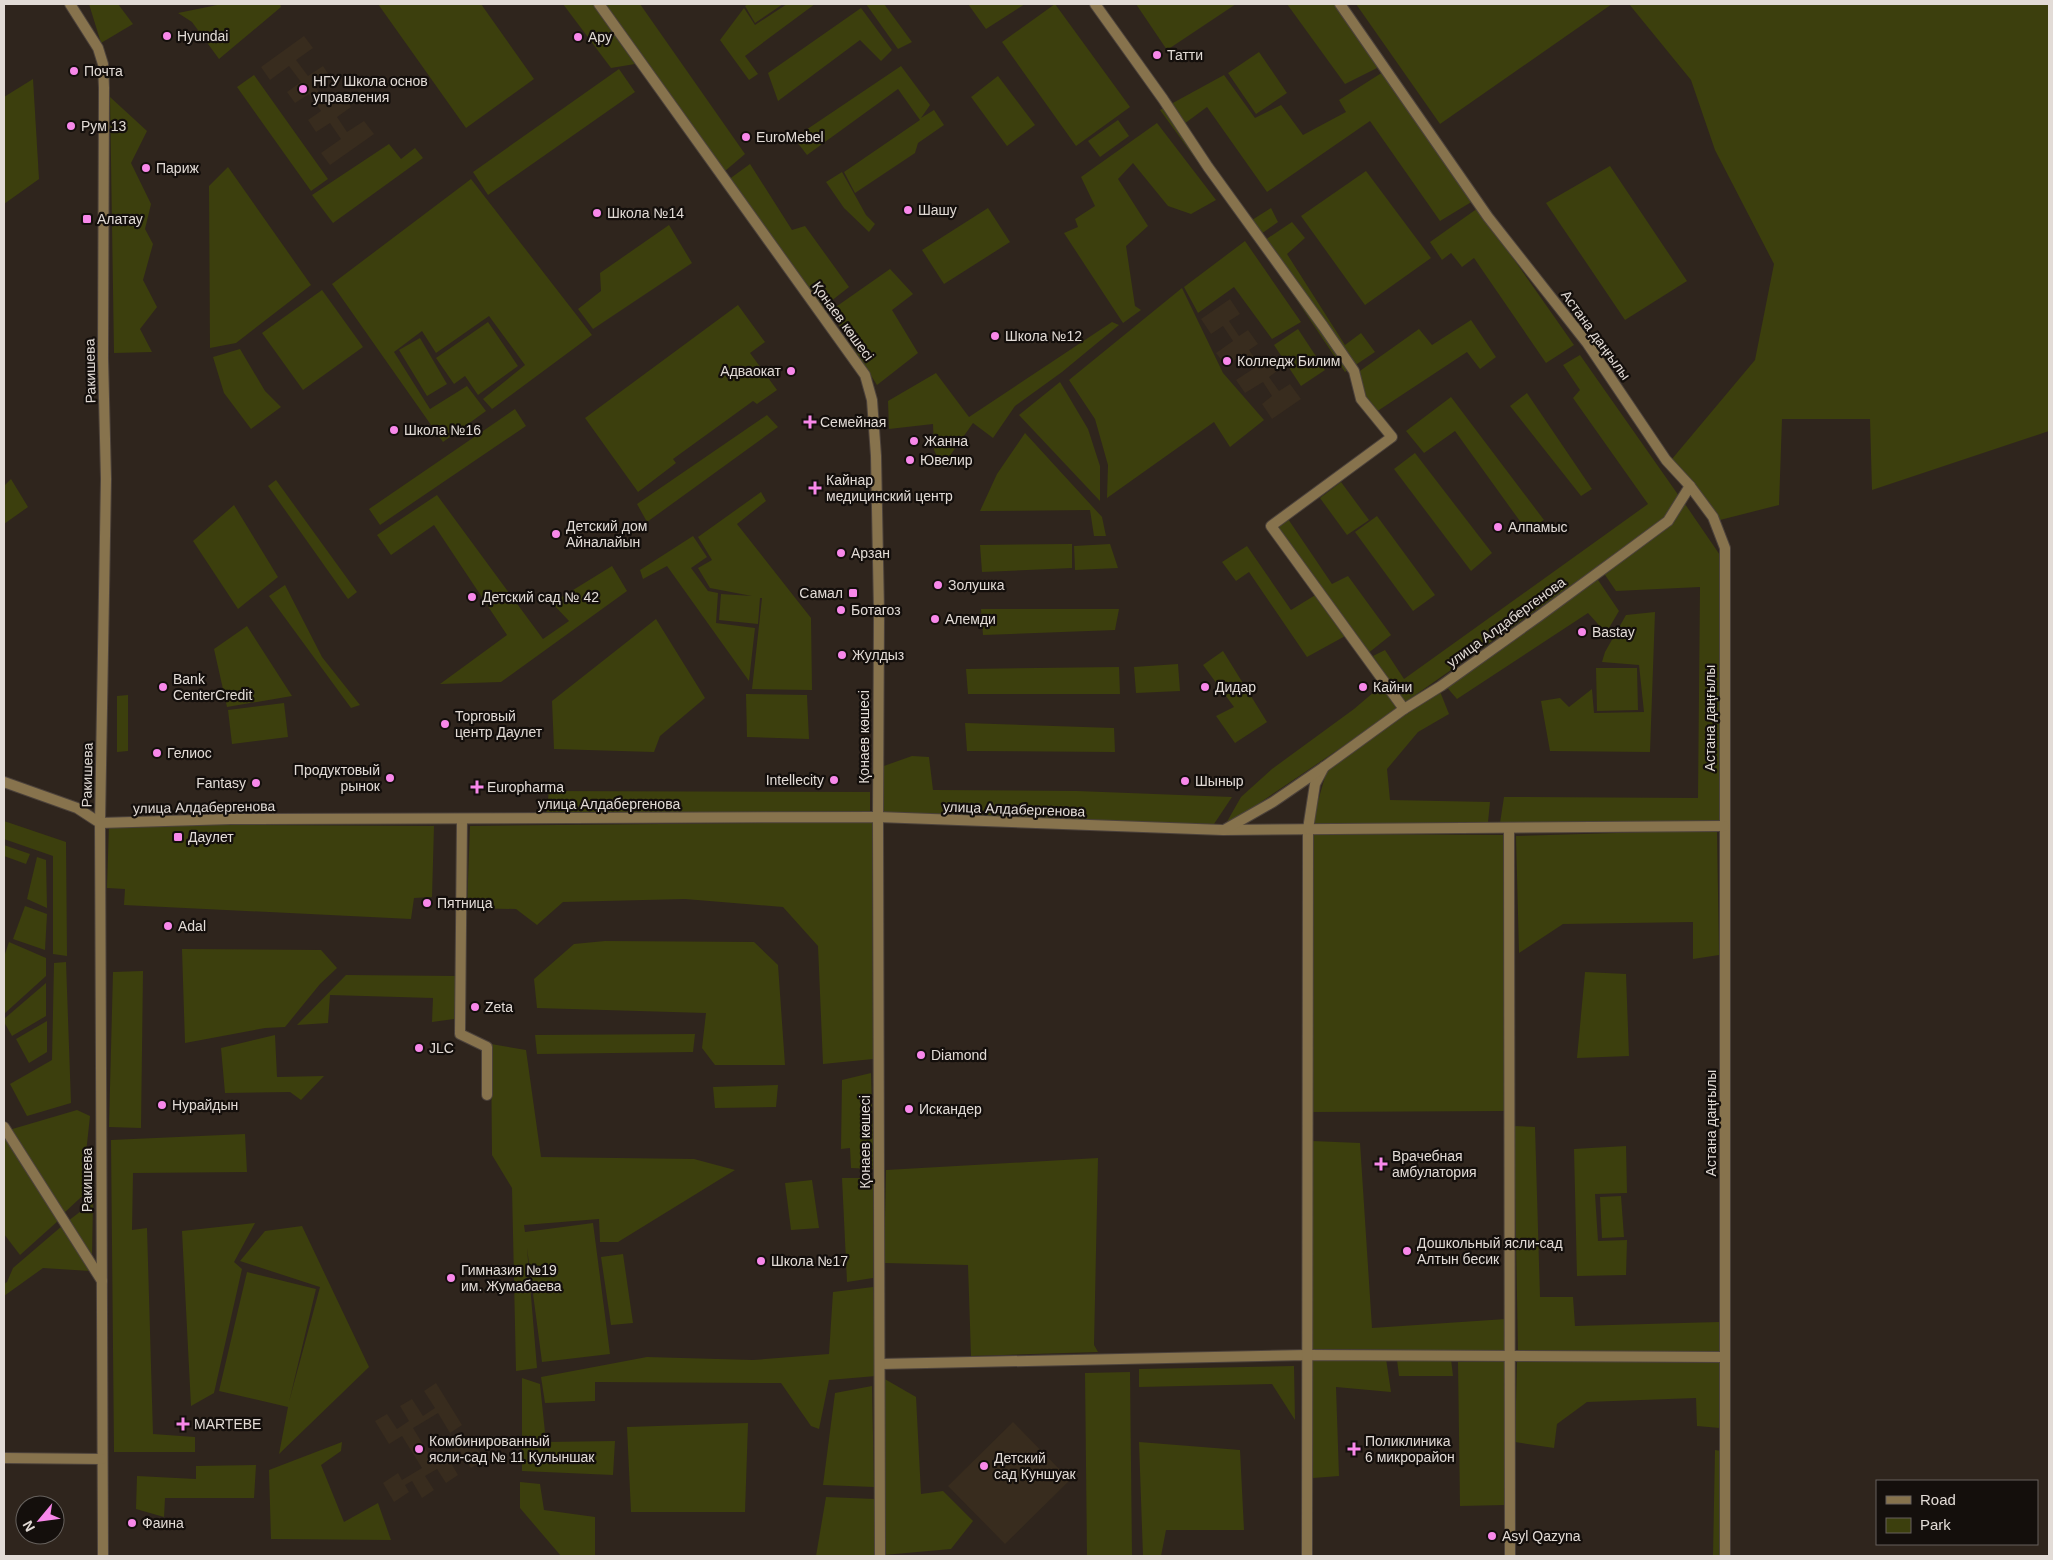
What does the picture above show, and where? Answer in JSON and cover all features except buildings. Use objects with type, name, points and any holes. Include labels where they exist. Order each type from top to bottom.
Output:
[{"type":"street","name":"Ракишева","points":[[70,4],[98,48],[103,64],[104,88],[103,358],[106,480],[100,823],[102,1556]]},
{"type":"street","name":"Қонаев көшесі","points":[[599,4],[864,375],[872,400],[876,456],[879,612],[880,1556]]},
{"type":"street","points":[[1095,4],[1163,99],[1208,167],[1354,371],[1362,399],[1392,438],[1271,526],[1404,709]]},
{"type":"street","name":"Астана даңғылы","points":[[1340,4],[1488,217],[1587,343],[1666,460],[1690,486],[1713,517],[1724,548],[1725,1556]]},
{"type":"street","name":"улица Алдабергенова","points":[[1223,830],[1273,802],[1404,709],[1532,622],[1668,521],[1690,486]]},
{"type":"street","points":[[1307,1556],[1308,829],[1316,784],[1324,766]]},
{"type":"street","points":[[4,782],[77,808],[100,823]]},
{"type":"street","name":"улица Алдабергенова","points":[[100,823],[224,819],[878,818],[1223,830],[1724,826]]},
{"type":"street","points":[[462,819],[460,1034],[487,1047],[487,1095]]},
{"type":"street","points":[[1509,828],[1510,1556]]},
{"type":"street","points":[[4,1127],[102,1281]]},
{"type":"street","points":[[880,1364],[1307,1355],[1724,1357]]},
{"type":"street","points":[[4,1458],[102,1459]]},
{"type":"shaded area","points":[[304,36],[313,48],[296,60],[308,76],[323,66],[331,78],[316,88],[328,105],[343,94],[351,107],[337,117],[347,132],[364,121],[374,134],[330,165],[321,153],[341,139],[330,123],[316,132],[308,120],[321,111],[309,94],[295,103],[287,92],[301,82],[289,66],[270,80],[261,67]]},
{"type":"shaded area","name":"Колледж Билим","points":[[1230,299],[1240,314],[1229,321],[1239,336],[1248,330],[1258,344],[1249,350],[1259,364],[1268,358],[1277,371],[1269,377],[1279,391],[1290,384],[1301,399],[1272,419],[1262,404],[1272,396],[1263,382],[1245,393],[1236,380],[1253,369],[1243,354],[1226,366],[1216,353],[1233,341],[1223,326],[1211,334],[1201,319]]},
{"type":"shaded area","points":[[436,1383],[462,1425],[450,1433],[438,1413],[413,1428],[433,1461],[457,1446],[456,1443],[469,1435],[484,1460],[471,1468],[460,1451],[448,1458],[458,1475],[446,1483],[437,1469],[425,1476],[434,1490],[422,1498],[412,1481],[405,1485],[409,1492],[394,1502],[383,1483],[398,1473],[402,1480],[422,1468],[402,1436],[389,1444],[375,1421],[387,1414],[397,1429],[409,1421],[400,1406],[412,1399],[423,1416],[435,1408],[424,1391]]},
{"type":"shaded area","points":[[1013,1422],[1070,1480],[1005,1544],[948,1486]]},
{"type":"green space","points":[[89,4],[118,4],[133,24],[101,43]]},
{"type":"green space","points":[[222,4],[280,4],[281,7],[219,59],[192,22],[178,13]]},
{"type":"green space","points":[[378,4],[481,4],[534,79],[466,128]]},
{"type":"green space","points":[[563,4],[593,4],[635,64],[611,68]]},
{"type":"green space","points":[[605,4],[640,4],[745,154],[725,171]]},
{"type":"green space","points":[[748,4],[783,4],[755,23],[745,6]]},
{"type":"green space","points":[[787,4],[815,4],[745,56],[758,74],[749,80],[720,40],[744,8],[755,25]]},
{"type":"green space","points":[[866,4],[884,4],[912,42],[898,49]]},
{"type":"green space","points":[[968,4],[1025,4],[986,29]]},
{"type":"green space","points":[[1055,4],[1130,107],[1076,146],[1002,42]]},
{"type":"green space","points":[[1136,4],[1236,4],[1167,50]]},
{"type":"green space","points":[[1287,4],[1335,4],[1379,67],[1345,84]]},
{"type":"green space","points":[[1356,4],[1612,4],[1440,124]]},
{"type":"green space","points":[[1629,4],[2049,4],[2049,431],[1872,490],[1870,419],[1782,419],[1779,505],[1712,522],[1672,459],[1755,360],[1774,264],[1715,150],[1691,80]]},
{"type":"green space","points":[[861,8],[892,50],[881,61],[860,40],[778,101],[768,73]]},
{"type":"green space","points":[[1259,52],[1287,93],[1256,114],[1228,73]]},
{"type":"green space","points":[[901,66],[930,105],[921,118],[934,110],[944,125],[918,143],[915,153],[855,193],[844,172],[920,120],[898,89],[807,155],[794,138]]},
{"type":"green space","points":[[619,69],[635,92],[488,195],[473,172]]},
{"type":"green space","points":[[1383,72],[1473,201],[1440,221],[1370,121],[1267,192],[1207,107],[1184,124],[1252,220],[1271,208],[1278,222],[1254,239],[1160,110],[1224,75],[1255,118],[1281,105],[1303,135],[1346,112],[1339,100]]},
{"type":"green space","points":[[254,75],[328,179],[311,191],[237,87]]},
{"type":"green space","points":[[998,76],[1035,125],[1007,146],[971,97]]},
{"type":"green space","points":[[33,79],[39,179],[4,204],[4,97]]},
{"type":"green space","points":[[110,97],[147,131],[131,163],[151,204],[145,229],[153,244],[143,280],[157,307],[140,329],[152,352],[114,353]]},
{"type":"green space","points":[[1118,120],[1129,136],[1100,157],[1088,141]]},
{"type":"green space","points":[[1157,123],[1216,200],[1191,214],[1168,206],[1133,163],[1118,179],[1148,226],[1126,246],[1135,306],[1141,310],[1123,323],[1064,233],[1078,227],[1075,219],[1095,206],[1081,177]]},
{"type":"green space","points":[[389,144],[401,159],[415,148],[423,158],[333,223],[312,195]]},
{"type":"green space","points":[[750,164],[792,230],[805,226],[849,287],[821,309],[728,180]]},
{"type":"green space","points":[[1610,166],[1687,281],[1625,320],[1546,203]]},
{"type":"green space","points":[[228,167],[311,285],[236,343],[210,348],[209,186]]},
{"type":"green space","points":[[1366,171],[1431,258],[1365,305],[1301,216]]},
{"type":"green space","points":[[842,172],[866,215],[875,224],[869,232],[844,208],[826,182]]},
{"type":"green space","points":[[471,179],[592,335],[492,409],[483,399],[525,365],[489,316],[436,353],[422,331],[394,352],[430,409],[467,386],[486,411],[443,442],[332,284]]},
{"type":"green space","points":[[988,208],[1010,242],[944,284],[922,250]]},
{"type":"green space","points":[[1478,208],[1574,345],[1546,363],[1474,258],[1462,267],[1451,253],[1442,260],[1430,242]]},
{"type":"green space","points":[[1292,222],[1305,238],[1287,254],[1345,345],[1361,333],[1375,352],[1345,372],[1259,244]]},
{"type":"green space","points":[[669,225],[692,263],[593,329],[578,309],[601,291],[600,273]]},
{"type":"green space","points":[[1245,241],[1301,322],[1272,339],[1234,287],[1198,313],[1184,287]]},
{"type":"green space","points":[[890,269],[913,294],[892,310],[918,353],[877,385],[830,311]]},
{"type":"green space","points":[[1182,288],[1223,373],[1264,420],[1230,447],[1214,422],[1107,498],[1108,465],[1095,419],[1069,380]]},
{"type":"green space","points":[[322,290],[363,347],[303,390],[262,333]]},
{"type":"green space","points":[[738,305],[765,342],[750,353],[777,390],[757,404],[753,401],[673,459],[676,463],[638,492],[585,418]]},
{"type":"green space","points":[[1471,320],[1496,357],[1480,369],[1467,352],[1376,412],[1350,378],[1419,329],[1432,345]]},
{"type":"green space","points":[[488,322],[518,366],[478,395],[465,376],[454,384],[436,358]]},
{"type":"green space","points":[[1112,322],[1119,325],[1062,372],[1015,406],[993,438],[973,423],[942,467],[934,450],[933,424],[889,429],[888,401],[936,373],[969,417]]},
{"type":"green space","points":[[1298,329],[1325,370],[1301,386],[1274,345]]},
{"type":"green space","points":[[420,338],[447,384],[427,396],[399,350]]},
{"type":"green space","points":[[240,349],[265,391],[281,407],[251,429],[224,393],[213,357]]},
{"type":"green space","points":[[1580,355],[1679,496],[1667,518],[1404,703],[1373,656],[1385,650],[1404,679],[1648,504],[1573,398],[1580,390],[1563,365]]},
{"type":"green space","points":[[1060,382],[1088,429],[1100,466],[1100,501],[1019,415]]},
{"type":"green space","points":[[1527,393],[1592,489],[1581,496],[1510,406]]},
{"type":"green space","points":[[1451,397],[1544,520],[1527,531],[1455,431],[1424,453],[1406,431]]},
{"type":"green space","points":[[515,409],[526,426],[380,525],[369,509]]},
{"type":"green space","points":[[767,415],[778,427],[647,522],[637,504]]},
{"type":"green space","points":[[1025,433],[1102,517],[1106,536],[1094,536],[1090,510],[980,511],[997,474]]},
{"type":"green space","points":[[1415,453],[1492,553],[1471,571],[1394,469]]},
{"type":"green space","points":[[11,479],[28,507],[4,524],[4,486]]},
{"type":"green space","points":[[276,480],[357,592],[348,599],[268,486]]},
{"type":"green space","points":[[1341,482],[1369,520],[1347,535],[1320,498]]},
{"type":"green space","points":[[761,492],[766,501],[737,524],[811,618],[812,690],[752,689],[762,598],[760,598],[758,624],[719,620],[721,594],[752,596],[710,588],[698,568],[712,560],[698,537]]},
{"type":"green space","points":[[437,495],[543,639],[569,621],[552,603],[612,566],[627,591],[501,682],[440,684],[507,635],[434,525],[391,555],[377,535]]},
{"type":"green space","points":[[1685,504],[1722,558],[1720,822],[1500,823],[1504,797],[1698,798],[1700,587],[1616,591],[1603,572],[1671,524]]},
{"type":"green space","points":[[234,505],[278,577],[238,609],[193,541]]},
{"type":"green space","points":[[1377,516],[1435,595],[1413,611],[1355,532]]},
{"type":"green space","points":[[1288,519],[1332,584],[1348,576],[1391,635],[1367,654],[1275,527]]},
{"type":"green space","points":[[693,536],[707,557],[691,568],[708,591],[718,593],[716,623],[755,628],[749,681],[667,566],[643,579],[640,570]]},
{"type":"green space","points":[[1072,544],[1072,568],[982,572],[980,545]]},
{"type":"green space","points":[[1110,544],[1118,568],[1075,570],[1074,546]]},
{"type":"green space","points":[[1247,546],[1291,610],[1317,594],[1347,635],[1307,657],[1249,572],[1236,581],[1222,562]]},
{"type":"green space","points":[[1596,577],[1619,611],[1606,633],[1588,613],[1457,699],[1444,684]]},
{"type":"green space","points":[[285,585],[322,657],[360,705],[351,708],[269,596]]},
{"type":"green space","points":[[981,609],[1119,609],[1115,630],[983,635]]},
{"type":"green space","points":[[1655,612],[1650,752],[1550,751],[1541,701],[1560,698],[1569,707],[1592,689],[1594,713],[1644,712],[1639,665],[1602,662],[1605,652],[1626,615]]},
{"type":"green space","points":[[656,619],[705,698],[660,736],[654,752],[554,749],[552,701]]},
{"type":"green space","points":[[247,626],[292,696],[227,707],[214,649]]},
{"type":"green space","points":[[1223,651],[1267,722],[1235,743],[1216,716],[1234,707],[1203,665]]},
{"type":"green space","points":[[1178,664],[1180,691],[1136,693],[1134,667]]},
{"type":"green space","points":[[1119,667],[1120,694],[968,694],[966,669]]},
{"type":"green space","points":[[1596,668],[1637,668],[1638,710],[1597,711]]},
{"type":"green space","points":[[1381,686],[1398,709],[1224,827],[1241,797],[1272,769],[1354,709]]},
{"type":"green space","points":[[1439,689],[1449,714],[1418,732],[1387,769],[1390,800],[1490,802],[1488,822],[1311,825],[1327,770]]},
{"type":"green space","points":[[746,694],[807,695],[809,739],[747,737]]},
{"type":"green space","points":[[128,695],[128,751],[117,752],[117,696]]},
{"type":"green space","points":[[284,703],[288,737],[232,744],[228,710]]},
{"type":"green space","points":[[965,723],[1114,728],[1115,752],[967,751]]},
{"type":"green space","points":[[912,756],[929,757],[933,790],[1077,791],[1232,797],[1214,824],[1086,822],[883,813],[881,767]]},
{"type":"green space","points":[[549,791],[870,792],[870,813],[546,815]]},
{"type":"green space","points":[[4,821],[66,842],[67,956],[53,954],[53,856],[4,839]]},
{"type":"green space","points":[[872,822],[873,1059],[823,1064],[818,946],[783,907],[685,899],[563,902],[537,925],[516,909],[467,908],[470,826]]},
{"type":"green space","points":[[109,824],[434,826],[432,897],[414,898],[411,919],[124,905],[125,889],[107,888]]},
{"type":"green space","points":[[1717,830],[1719,955],[1693,959],[1693,922],[1563,924],[1519,953],[1516,836]]},
{"type":"green space","points":[[1312,834],[1505,835],[1505,1111],[1312,1112]]},
{"type":"green space","points":[[4,845],[30,854],[26,864],[4,856]]},
{"type":"green space","points":[[37,857],[46,860],[47,908],[27,899]]},
{"type":"green space","points":[[25,906],[47,914],[45,950],[13,939]]},
{"type":"green space","points":[[605,941],[754,942],[778,965],[785,1065],[715,1065],[702,1048],[706,1013],[537,1008],[534,979],[574,944]]},
{"type":"green space","points":[[9,942],[46,958],[46,976],[4,1014],[4,957]]},
{"type":"green space","points":[[182,949],[321,950],[337,968],[320,984],[285,1027],[265,1028],[185,1043]]},
{"type":"green space","points":[[66,962],[71,1103],[27,1116],[10,1084],[52,1060],[54,963]]},
{"type":"green space","points":[[143,971],[141,1128],[109,1127],[113,972]]},
{"type":"green space","points":[[1585,972],[1626,974],[1629,1056],[1577,1058]]},
{"type":"green space","points":[[346,975],[457,976],[454,1019],[432,1022],[433,998],[330,995],[328,1023],[297,1025]]},
{"type":"green space","points":[[46,983],[46,1016],[12,1036],[4,1019]]},
{"type":"green space","points":[[47,1021],[47,1052],[29,1063],[16,1039]]},
{"type":"green space","points":[[695,1034],[693,1052],[537,1054],[535,1035]]},
{"type":"green space","points":[[275,1035],[277,1077],[324,1076],[301,1100],[290,1092],[225,1093],[221,1048]]},
{"type":"green space","points":[[491,1044],[526,1050],[541,1157],[694,1159],[735,1170],[618,1242],[600,1242],[599,1219],[524,1225],[525,1232],[593,1223],[610,1354],[542,1362],[527,1248],[537,1368],[516,1371],[512,1188],[492,1155]]},
{"type":"green space","points":[[871,1073],[874,1169],[851,1168],[850,1148],[841,1149],[842,1080]]},
{"type":"green space","points":[[778,1085],[776,1107],[715,1108],[713,1087]]},
{"type":"green space","points":[[77,1110],[90,1116],[86,1153],[92,1187],[64,1213],[9,1130]]},
{"type":"green space","points":[[1514,1126],[1535,1127],[1540,1297],[1573,1297],[1575,1326],[1719,1322],[1721,1354],[1518,1353]]},
{"type":"green space","points":[[245,1134],[247,1172],[133,1173],[132,1230],[147,1228],[153,1434],[195,1437],[195,1452],[114,1452],[111,1140]]},
{"type":"green space","points":[[4,1135],[59,1220],[20,1255],[4,1234]]},
{"type":"green space","points":[[1312,1141],[1360,1143],[1372,1328],[1506,1319],[1505,1351],[1311,1349]]},
{"type":"green space","points":[[1626,1146],[1627,1193],[1595,1194],[1598,1241],[1627,1240],[1626,1275],[1577,1276],[1574,1149]]},
{"type":"green space","points":[[1098,1158],[1094,1345],[1098,1352],[971,1356],[968,1265],[884,1263],[886,1170]]},
{"type":"green space","points":[[842,1178],[873,1178],[873,1278],[847,1282]]},
{"type":"green space","points":[[812,1180],[819,1228],[791,1230],[785,1183]]},
{"type":"green space","points":[[1621,1196],[1624,1237],[1602,1238],[1600,1197]]},
{"type":"green space","points":[[93,1202],[92,1255],[68,1221]]},
{"type":"green space","points":[[255,1223],[234,1262],[242,1269],[214,1393],[191,1406],[182,1231]]},
{"type":"green space","points":[[62,1226],[90,1271],[43,1268],[4,1296],[4,1284],[7,1282],[13,1268]]},
{"type":"green space","points":[[302,1226],[369,1367],[279,1454],[288,1407],[219,1391],[247,1272],[316,1289],[289,1402],[320,1287],[240,1261],[265,1231]]},
{"type":"green space","points":[[623,1254],[633,1323],[611,1325],[601,1257]]},
{"type":"green space","points":[[873,1287],[876,1376],[829,1380],[819,1429],[811,1426],[781,1383],[595,1382],[595,1401],[545,1403],[541,1377],[647,1357],[753,1360],[829,1354],[833,1292]]},
{"type":"green space","points":[[1311,1359],[1386,1359],[1391,1392],[1336,1387],[1339,1476],[1313,1478]]},
{"type":"green space","points":[[1451,1359],[1453,1376],[1399,1376],[1397,1360]]},
{"type":"green space","points":[[1508,1361],[1505,1505],[1460,1506],[1458,1362]]},
{"type":"green space","points":[[1517,1361],[1722,1363],[1720,1428],[1697,1426],[1696,1398],[1587,1402],[1557,1424],[1554,1448],[1515,1442]]},
{"type":"green space","points":[[1294,1366],[1295,1420],[1272,1384],[1139,1387],[1139,1369]]},
{"type":"green space","points":[[1130,1372],[1132,1556],[1087,1556],[1085,1373]]},
{"type":"green space","points":[[522,1378],[540,1384],[546,1442],[615,1441],[613,1475],[522,1471]]},
{"type":"green space","points":[[883,1378],[916,1397],[921,1494],[943,1491],[973,1521],[951,1549],[884,1555]]},
{"type":"green space","points":[[872,1386],[874,1487],[823,1485],[835,1393]]},
{"type":"green space","points":[[748,1423],[745,1512],[631,1512],[627,1427]]},
{"type":"green space","points":[[342,1442],[341,1451],[321,1465],[344,1522],[378,1503],[391,1540],[271,1539],[269,1470]]},
{"type":"green space","points":[[1139,1442],[1240,1450],[1244,1530],[1166,1530],[1161,1556],[1143,1556]]},
{"type":"green space","points":[[1715,1450],[1721,1451],[1721,1556],[1713,1556]]},
{"type":"green space","points":[[256,1465],[254,1498],[165,1498],[164,1517],[136,1509],[137,1476],[196,1479],[196,1466]]},
{"type":"green space","points":[[520,1482],[540,1484],[544,1510],[595,1517],[595,1556],[561,1556],[520,1508]]},
{"type":"green space","points":[[826,1497],[875,1499],[874,1556],[816,1556]]},
{"type":"place","name":"Hyundai","points":[[167,36]]},
{"type":"place","name":"Ару","points":[[578,37]]},
{"type":"place","name":"Татти","points":[[1157,55]]},
{"type":"place","name":"Почта","points":[[74,71]]},
{"type":"place","name":"НГУ Школа основ управления","points":[[303,89]]},
{"type":"place","name":"Рум 13","points":[[71,126]]},
{"type":"place","name":"EuroMebel","points":[[746,137]]},
{"type":"place","name":"Париж","points":[[146,168]]},
{"type":"place","name":"Шашу","points":[[908,210]]},
{"type":"place","name":"Школа №14","points":[[597,213]]},
{"type":"place","name":"Алатау","points":[[87,219]]},
{"type":"place","name":"Школа №12","points":[[995,336]]},
{"type":"place","name":"Колледж Билим","points":[[1227,361]]},
{"type":"place","name":"Адваокат","points":[[791,371]]},
{"type":"place","name":"Семейная","points":[[810,422]]},
{"type":"place","name":"Школа №16","points":[[394,430]]},
{"type":"place","name":"Жанна","points":[[914,441]]},
{"type":"place","name":"Ювелир","points":[[910,460]]},
{"type":"place","name":"Кайнар медицинский центр","points":[[815,488]]},
{"type":"place","name":"Алпамыс","points":[[1498,527]]},
{"type":"place","name":"Детский дом Айналайын","points":[[556,534]]},
{"type":"place","name":"Арзан","points":[[841,553]]},
{"type":"place","name":"Золушка","points":[[938,585]]},
{"type":"place","name":"Самал","points":[[853,593]]},
{"type":"place","name":"Детский сад № 42","points":[[472,597]]},
{"type":"place","name":"Ботагоз","points":[[841,610]]},
{"type":"place","name":"Алемди","points":[[935,619]]},
{"type":"place","name":"Bastay","points":[[1582,632]]},
{"type":"place","name":"Жулдыз","points":[[842,655]]},
{"type":"place","name":"Bank CenterCredit","points":[[163,687]]},
{"type":"place","name":"Дидар","points":[[1205,687]]},
{"type":"place","name":"Кайни","points":[[1363,687]]},
{"type":"place","name":"Торговый центр Даулет","points":[[445,724]]},
{"type":"place","name":"Гелиос","points":[[157,753]]},
{"type":"place","name":"Продуктовый рынок","points":[[390,778]]},
{"type":"place","name":"Intellecity","points":[[834,780]]},
{"type":"place","name":"Шыныр","points":[[1185,781]]},
{"type":"place","name":"Fantasy","points":[[256,783]]},
{"type":"place","name":"Europharma","points":[[477,787]]},
{"type":"place","name":"Даулет","points":[[178,837]]},
{"type":"place","name":"Пятница","points":[[427,903]]},
{"type":"place","name":"Adal","points":[[168,926]]},
{"type":"place","name":"Zeta","points":[[475,1007]]},
{"type":"place","name":"JLC","points":[[419,1048]]},
{"type":"place","name":"Diamond","points":[[921,1055]]},
{"type":"place","name":"Нурайдын","points":[[162,1105]]},
{"type":"place","name":"Искандер","points":[[909,1109]]},
{"type":"place","name":"Врачебная амбулатория","points":[[1381,1164]]},
{"type":"place","name":"Дошкольный ясли-сад Алтын бесик","points":[[1407,1251]]},
{"type":"place","name":"Школа №17","points":[[761,1261]]},
{"type":"place","name":"Гимназия №19 им. Жумабаева","points":[[451,1278]]},
{"type":"place","name":"MARTEBE","points":[[183,1424]]},
{"type":"place","name":"Комбинированный ясли-сад № 11 Кулыншак","points":[[419,1449]]},
{"type":"place","name":"Поликлиника 6 микрорайон","points":[[1354,1449]]},
{"type":"place","name":"Детский сад Куншуак","points":[[984,1466]]},
{"type":"place","name":"Фаина","points":[[132,1523]]},
{"type":"place","name":"Asyl Qazyna","points":[[1492,1536]]}]
